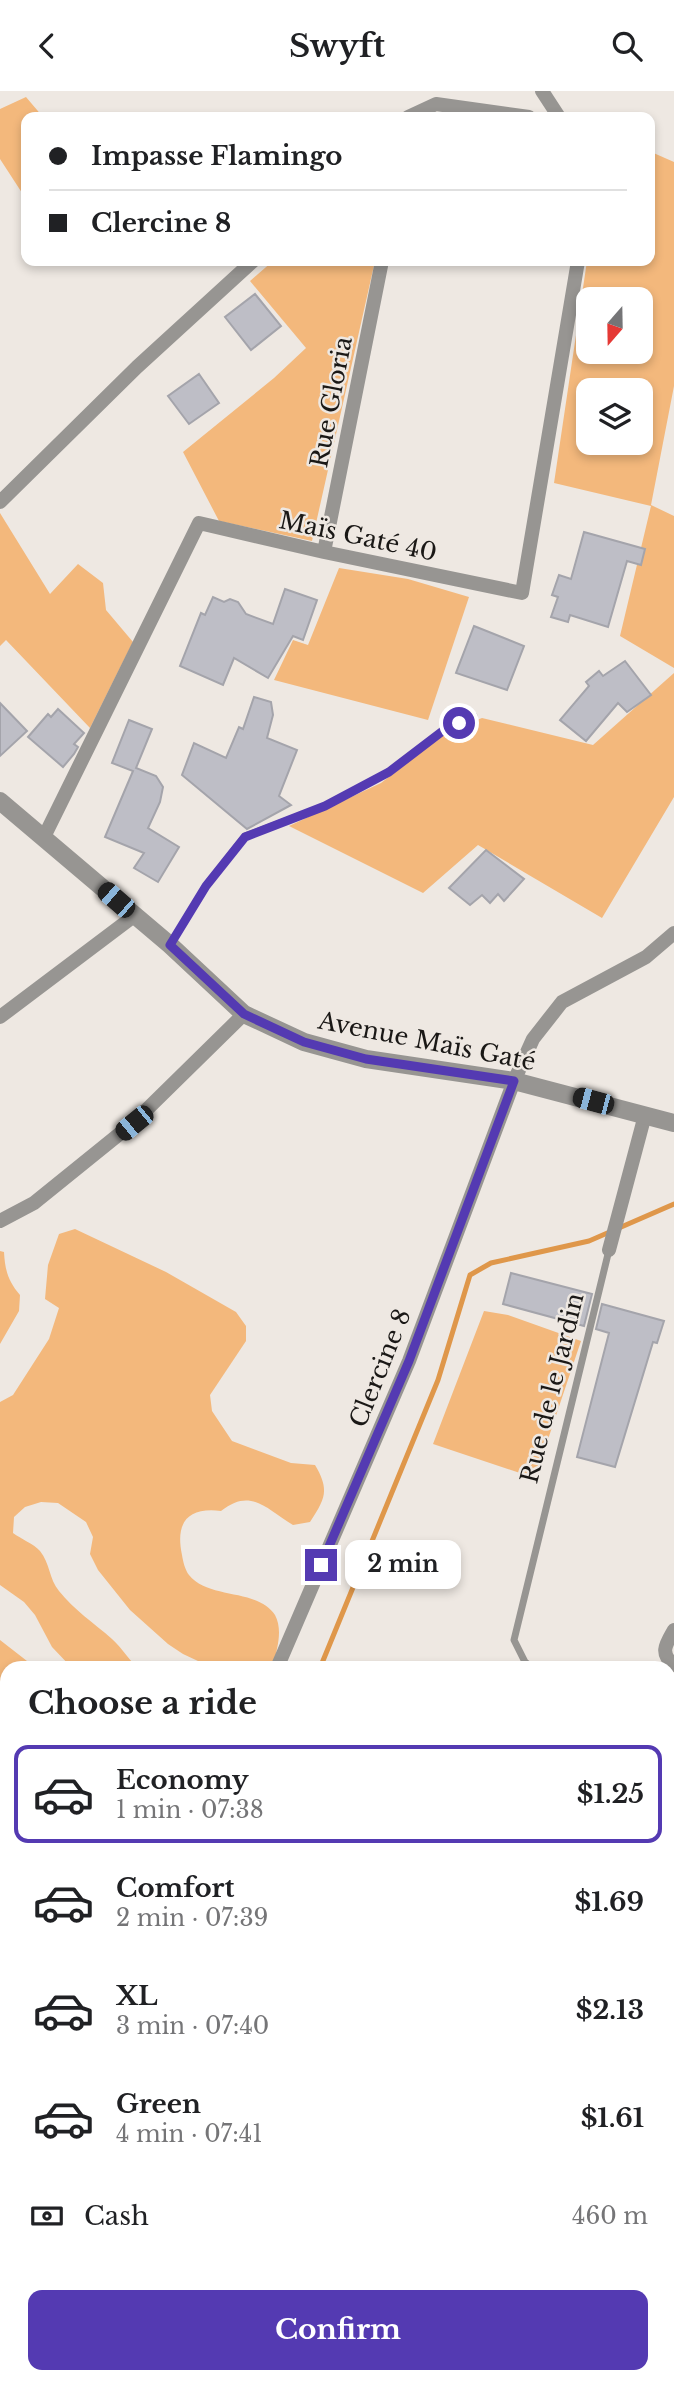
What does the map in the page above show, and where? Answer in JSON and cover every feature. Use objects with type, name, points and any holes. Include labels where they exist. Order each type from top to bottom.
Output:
[{"type":"street","points":[[542,91],[556,112]]},
{"type":"street","points":[[419,112],[436,104],[493,112]]},
{"type":"street","points":[[0,502],[137,367],[248,266]]},
{"type":"street","name":"Rue Gloria","points":[[324,552],[381,266]]},
{"type":"street","name":"Maïs Gaté 40","points":[[43,839],[199,523],[522,593],[577,266]]},
{"type":"street","name":"Avenue Maïs Gaté","points":[[0,801],[170,945],[244,1014],[304,1042],[366,1059],[514,1081],[674,1123]]},
{"type":"street","points":[[0,1017],[134,916]]},
{"type":"street","name":"Clercine 8","points":[[280,1661],[409,1361],[514,1081],[533,1039],[562,1002],[646,957],[674,933]]},
{"type":"street","points":[[0,1221],[34,1203],[134,1123],[244,1014]]},
{"type":"street","name":"Rue de le Jardin","points":[[609,1250],[619,1221],[645,1115]]},
{"type":"street","points":[[669,1661],[664,1653],[674,1630]]},
{"type":"lane","points":[[170,945],[206,886],[245,837],[335,801],[389,772],[444,730],[474,716]]},
{"type":"lane","name":"Rue de le Jardin","points":[[524,1661],[514,1640],[609,1250]]},
{"type":"shaded area","points":[[26,97],[39,112],[21,112],[21,191],[0,159],[0,109]]},
{"type":"shaded area","points":[[655,154],[674,162],[674,386],[651,505],[674,516],[674,668],[620,636],[651,506],[554,483],[576,335],[576,364],[653,364],[653,287],[583,287],[586,266],[655,266]]},
{"type":"shaded area","points":[[267,266],[374,266],[312,541],[219,521],[183,452],[274,378],[306,348],[250,281]]},
{"type":"shaded area","points":[[0,513],[50,594],[78,564],[103,583],[106,610],[133,642],[90,728],[6,640],[0,646]]},
{"type":"shaded area","points":[[339,568],[408,579],[469,597],[428,720],[274,680],[293,640],[308,645]]},
{"type":"shaded area","points":[[674,673],[674,797],[602,918],[478,845],[423,893],[289,826],[381,783],[447,732],[482,718],[593,745]]},
{"type":"shaded area","points":[[75,1229],[166,1272],[236,1312],[246,1326],[246,1341],[210,1395],[212,1411],[232,1441],[291,1463],[315,1465],[323,1481],[324,1494],[310,1522],[293,1525],[266,1507],[250,1501],[232,1504],[221,1511],[210,1510],[192,1514],[183,1526],[180,1543],[186,1571],[198,1583],[257,1601],[275,1615],[279,1633],[274,1661],[198,1661],[168,1644],[130,1610],[98,1570],[90,1554],[93,1537],[86,1522],[58,1503],[41,1502],[25,1507],[14,1517],[13,1533],[40,1551],[59,1591],[116,1642],[132,1661],[65,1661],[52,1647],[35,1615],[24,1602],[0,1585],[0,1402],[13,1395],[49,1339],[59,1308],[45,1299],[48,1265],[59,1234]]},
{"type":"shaded area","points":[[0,1251],[4,1252],[8,1275],[20,1295],[19,1311],[0,1344]]},
{"type":"shaded area","points":[[484,1311],[508,1315],[581,1341],[535,1478],[433,1444]]},
{"type":"shaded area","points":[[0,1640],[27,1661],[0,1661]]},
{"type":"building","points":[[255,294],[281,326],[251,350],[225,317]]},
{"type":"building","points":[[199,374],[219,403],[189,424],[168,396]]},
{"type":"building","points":[[584,532],[645,549],[641,565],[627,561],[608,627],[570,615],[568,622],[551,617],[558,597],[552,595],[559,575],[571,579]]},
{"type":"building","points":[[285,589],[317,600],[303,640],[293,636],[268,678],[234,658],[223,685],[180,666],[201,613],[205,615],[213,597],[224,602],[230,599],[238,602],[246,614],[273,624]]},
{"type":"building","points":[[474,626],[524,646],[507,690],[456,673]]},
{"type":"building","points":[[625,661],[651,695],[627,712],[618,703],[586,741],[560,720],[589,686],[586,682],[599,671],[603,676]]},
{"type":"building","points":[[254,697],[271,702],[273,715],[267,738],[297,750],[279,796],[291,805],[247,829],[182,775],[194,743],[226,758],[239,727],[243,729]]},
{"type":"building","points":[[0,703],[27,731],[0,756]]},
{"type":"building","points":[[58,709],[84,733],[74,744],[78,747],[63,767],[28,737],[48,714],[51,717]]},
{"type":"building","points":[[129,720],[152,729],[136,768],[156,776],[163,787],[160,802],[148,828],[179,847],[158,882],[134,868],[144,853],[105,837],[133,771],[112,763]]},
{"type":"building","points":[[486,850],[524,879],[504,901],[498,894],[490,903],[482,895],[470,905],[449,888]]},
{"type":"building","points":[[511,1273],[592,1294],[584,1326],[503,1304]]},
{"type":"building","points":[[602,1304],[664,1321],[657,1343],[653,1342],[615,1467],[577,1457],[609,1333],[596,1329]]},
{"type":"waterway","points":[[323,1661],[438,1380],[470,1275],[491,1263],[589,1241],[674,1204]]},
{"type":"route","points":[[321,1565],[409,1361],[514,1081],[366,1059],[304,1042],[244,1014],[170,945],[206,886],[245,837],[325,806],[389,772],[444,730],[459,723]]}]
